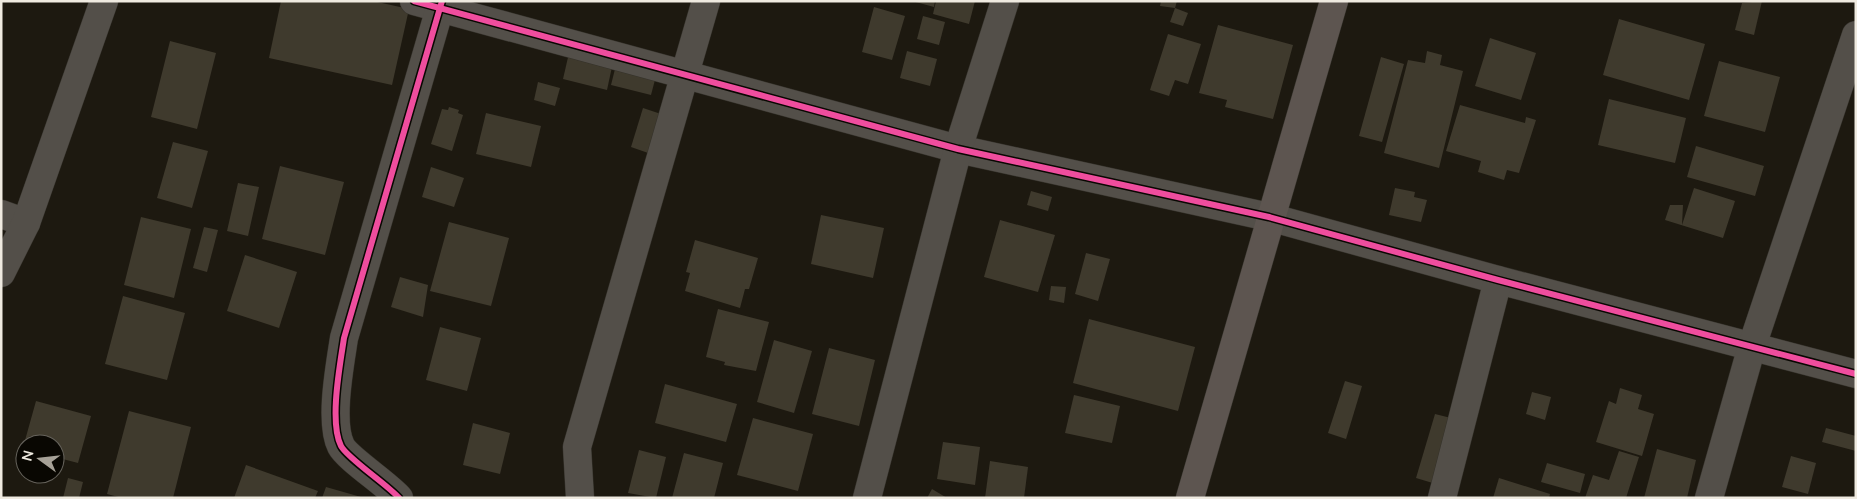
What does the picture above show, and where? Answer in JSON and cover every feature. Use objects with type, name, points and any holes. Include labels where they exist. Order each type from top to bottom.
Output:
[{"type":"main road","points":[[1190,498],[1269,216],[1334,1]]},
{"type":"street","points":[[1,273],[13,219],[104,1]]},
{"type":"street","points":[[414,1],[441,5],[958,149],[1269,216],[1498,280],[1856,374]]},
{"type":"street","points":[[580,498],[577,447],[706,1]]},
{"type":"street","points":[[867,498],[958,149],[1005,1]]},
{"type":"street","points":[[400,498],[341,447],[336,425],[337,382],[344,338],[441,5]]},
{"type":"street","points":[[1709,498],[1752,346],[1856,35]]},
{"type":"street","points":[[1442,498],[1498,280]]},
{"type":"building","points":[[281,1],[373,1],[409,9],[392,85],[269,58]]},
{"type":"building","points":[[912,1],[935,1],[934,7]]},
{"type":"building","points":[[936,1],[975,1],[969,24],[933,14]]},
{"type":"building","points":[[1161,1],[1177,1],[1175,8],[1160,6]]},
{"type":"building","points":[[1762,1],[1754,35],[1735,30],[1742,3]]},
{"type":"building","points":[[874,7],[905,16],[892,60],[862,52]]},
{"type":"building","points":[[1175,8],[1188,13],[1183,26],[1170,22]]},
{"type":"building","points":[[923,16],[945,22],[939,45],[917,39]]},
{"type":"building","points":[[1619,19],[1705,44],[1689,100],[1603,75]]},
{"type":"building","points":[[1218,25],[1293,45],[1273,119],[1225,107],[1227,100],[1199,93]]},
{"type":"building","points":[[1168,34],[1201,44],[1188,84],[1175,80],[1169,96],[1150,90]]},
{"type":"building","points":[[1490,38],[1536,53],[1521,100],[1475,86]]},
{"type":"building","points":[[170,41],[216,53],[197,129],[151,117]]},
{"type":"building","points":[[907,51],[937,59],[930,86],[900,78]]},
{"type":"building","points":[[1427,51],[1442,55],[1440,65],[1463,71],[1439,168],[1384,153],[1408,60],[1425,63]]},
{"type":"building","points":[[569,53],[613,62],[607,90],[563,79]]},
{"type":"building","points":[[1381,57],[1404,64],[1382,142],[1359,136]]},
{"type":"building","points":[[1719,61],[1780,77],[1765,132],[1704,116]]},
{"type":"building","points":[[616,65],[656,76],[651,95],[611,85]]},
{"type":"building","points":[[538,82],[560,88],[555,106],[534,100]]},
{"type":"building","points":[[1609,99],[1686,118],[1675,163],[1598,145]]},
{"type":"building","points":[[1460,105],[1525,123],[1526,117],[1536,120],[1519,173],[1507,170],[1504,180],[1478,172],[1481,161],[1446,151]]},
{"type":"building","points":[[449,107],[459,110],[458,113],[463,115],[452,151],[431,144],[442,109],[448,110]]},
{"type":"building","points":[[643,108],[664,115],[651,154],[631,147]]},
{"type":"building","points":[[486,113],[541,126],[531,167],[476,154]]},
{"type":"building","points":[[173,142],[208,151],[192,208],[157,198]]},
{"type":"building","points":[[1696,146],[1764,166],[1755,196],[1687,177]]},
{"type":"building","points":[[280,166],[344,182],[325,255],[262,239]]},
{"type":"building","points":[[431,167],[464,178],[454,207],[422,197]]},
{"type":"building","points":[[238,183],[259,187],[248,236],[227,231]]},
{"type":"building","points":[[1395,188],[1415,192],[1414,197],[1427,200],[1421,222],[1389,215]]},
{"type":"building","points":[[1694,188],[1735,201],[1723,238],[1665,220],[1670,205],[1683,205],[1682,225]]},
{"type":"building","points":[[1031,191],[1052,197],[1048,211],[1027,205]]},
{"type":"building","points":[[821,215],[884,228],[873,278],[811,264]]},
{"type":"building","points":[[141,217],[191,229],[174,298],[124,285]]},
{"type":"building","points":[[1000,220],[1055,235],[1038,292],[984,277]]},
{"type":"building","points":[[449,222],[509,238],[491,306],[430,291]]},
{"type":"building","points":[[204,227],[218,230],[207,272],[193,268]]},
{"type":"building","points":[[695,240],[758,258],[749,289],[745,289],[740,308],[685,291],[690,273],[686,272]]},
{"type":"building","points":[[1086,253],[1110,259],[1098,301],[1075,294]]},
{"type":"building","points":[[245,255],[297,272],[279,328],[227,311]]},
{"type":"building","points":[[400,277],[428,285],[423,317],[391,307]]},
{"type":"building","points":[[1051,286],[1066,287],[1064,303],[1049,300]]},
{"type":"building","points":[[123,296],[185,313],[167,380],[105,364]]},
{"type":"building","points":[[718,309],[769,322],[756,371],[724,365],[725,362],[706,357]]},
{"type":"building","points":[[1089,319],[1195,347],[1178,411],[1073,383]]},
{"type":"building","points":[[440,327],[481,338],[467,391],[426,380]]},
{"type":"building","points":[[774,340],[812,351],[794,413],[757,402]]},
{"type":"building","points":[[829,348],[875,360],[859,426],[812,414]]},
{"type":"building","points":[[1345,381],[1362,386],[1346,439],[1328,433]]},
{"type":"building","points":[[665,384],[737,404],[726,442],[655,423]]},
{"type":"building","points":[[1620,388],[1642,395],[1638,409],[1654,414],[1642,456],[1596,442],[1609,401],[1616,404]]},
{"type":"building","points":[[1532,392],[1551,397],[1545,420],[1526,414]]},
{"type":"building","points":[[1074,395],[1120,406],[1112,443],[1065,433]]},
{"type":"building","points":[[36,401],[91,416],[78,463],[65,460],[65,434],[27,434]]},
{"type":"building","points":[[129,411],[191,427],[173,498],[122,498],[107,494]]},
{"type":"building","points":[[1435,414],[1455,419],[1436,484],[1416,478]]},
{"type":"building","points":[[753,418],[813,434],[798,491],[737,475]]},
{"type":"building","points":[[473,423],[510,433],[500,474],[463,465]]},
{"type":"building","points":[[1826,428],[1856,436],[1856,451],[1822,442]]},
{"type":"building","points":[[943,442],[980,447],[975,485],[937,479]]},
{"type":"building","points":[[1657,449],[1696,460],[1687,498],[1644,498]]},
{"type":"building","points":[[639,450],[666,457],[656,498],[628,493]]},
{"type":"building","points":[[1619,451],[1639,457],[1626,498],[1585,498],[1593,475],[1609,480]]},
{"type":"building","points":[[684,453],[723,463],[714,498],[672,498]]},
{"type":"building","points":[[1791,456],[1816,463],[1808,494],[1782,487]]},
{"type":"building","points":[[990,461],[1028,467],[1024,498],[985,498]]},
{"type":"building","points":[[1547,463],[1585,474],[1580,493],[1541,482]]},
{"type":"building","points":[[246,465],[318,491],[315,498],[234,498]]},
{"type":"building","points":[[68,478],[83,482],[79,498],[63,498]]},
{"type":"building","points":[[1499,478],[1550,494],[1549,498],[1493,498]]},
{"type":"building","points":[[326,487],[361,497],[361,498],[322,498]]},
{"type":"building","points":[[932,489],[947,498],[927,498]]},
{"type":"cycle path","points":[[414,1],[958,149],[1269,217],[1498,280],[1856,374]]},
{"type":"cycle path","points":[[399,498],[351,457],[341,446],[336,423],[336,393],[344,338],[442,1]]}]
